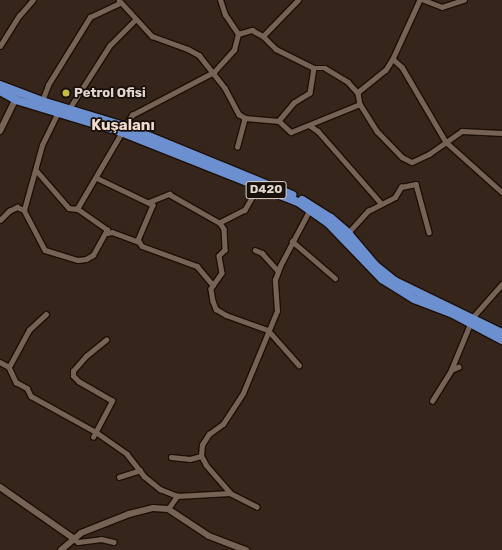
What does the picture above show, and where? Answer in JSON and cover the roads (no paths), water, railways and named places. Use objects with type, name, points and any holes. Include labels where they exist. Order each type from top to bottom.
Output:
[{"type":"highway","name":"D420","points":[[0,85],[17,96],[122,129]]},
{"type":"highway","name":"D420","points":[[0,92],[42,101],[60,109],[69,109],[260,184],[311,207],[348,233],[375,265],[394,281],[472,320],[502,333]]},
{"type":"highway","name":"D420","points":[[311,207],[382,279],[414,299],[472,320],[502,340]]},
{"type":"street","points":[[0,46],[18,16],[33,0]]},
{"type":"street","points":[[78,209],[97,178],[122,129],[132,115],[214,72],[234,50],[238,34],[225,15],[220,0]]},
{"type":"street","points":[[263,36],[298,0]]},
{"type":"street","points":[[358,93],[386,70],[393,59],[420,0]]},
{"type":"street","points":[[424,0],[442,7],[464,0]]},
{"type":"street","points":[[42,101],[48,85],[90,17],[119,1],[135,20],[152,36],[188,49],[199,55],[214,72],[233,106],[245,118],[279,121],[291,132],[360,104]]},
{"type":"street","points":[[69,109],[110,45],[135,20]]},
{"type":"street","points":[[238,34],[252,30],[263,36],[276,49],[314,68],[325,68],[348,82],[358,93],[360,104],[377,131],[402,157],[412,162],[429,154],[462,131],[502,134]]},
{"type":"street","points":[[393,59],[408,77],[446,142],[502,192]]},
{"type":"street","points":[[279,121],[294,104],[310,93],[314,68]]},
{"type":"street","points":[[0,131],[17,96]]},
{"type":"street","points":[[24,210],[42,145],[60,109]]},
{"type":"street","points":[[237,147],[245,118]]},
{"type":"street","points":[[309,125],[318,131],[381,203]]},
{"type":"street","points":[[36,170],[69,208],[78,209],[94,218],[107,230],[107,233]]},
{"type":"street","points":[[97,178],[153,204],[142,227],[139,242]]},
{"type":"street","points":[[220,223],[245,210],[260,184]]},
{"type":"street","points":[[348,233],[368,211],[395,197],[401,187],[416,184],[425,208],[429,232]]},
{"type":"street","points":[[149,202],[169,194],[220,223],[224,229],[225,250],[219,256],[222,273],[211,289],[216,309],[268,330],[299,365]]},
{"type":"street","points":[[0,220],[8,211],[17,207],[24,210],[31,220],[40,243],[45,250],[78,260],[86,259],[92,255],[107,233],[112,232],[139,242],[147,248],[197,266],[213,285]]},
{"type":"street","points":[[256,507],[230,494],[206,465],[201,456],[202,445],[209,434],[223,424],[243,393],[277,311],[275,280],[278,271],[292,241],[311,207]]},
{"type":"street","points":[[292,241],[335,278]]},
{"type":"street","points":[[255,250],[262,253],[278,271]]},
{"type":"street","points":[[432,401],[451,370],[472,320],[502,284]]},
{"type":"street","points":[[9,367],[29,330],[46,314]]},
{"type":"street","points":[[94,435],[112,401],[79,382],[73,376],[73,371],[86,356],[106,340]]},
{"type":"street","points":[[0,362],[9,367],[16,382],[27,388],[31,396],[127,454],[140,470],[160,489],[177,496],[230,494]]},
{"type":"street","points":[[451,370],[458,367]]},
{"type":"street","points":[[170,457],[190,459],[201,456]]},
{"type":"street","points":[[120,476],[140,470]]},
{"type":"street","points":[[0,487],[78,542],[101,539],[114,542]]},
{"type":"street","points":[[168,509],[177,496]]},
{"type":"street","points":[[61,550],[73,538],[129,514],[153,508],[168,509],[209,536],[246,550]]},
{"type":"place","name":"Petrol Ofisi","points":[[66,93]]},
{"type":"district","name":"Kuşalanı","points":[[123,126]]}]
